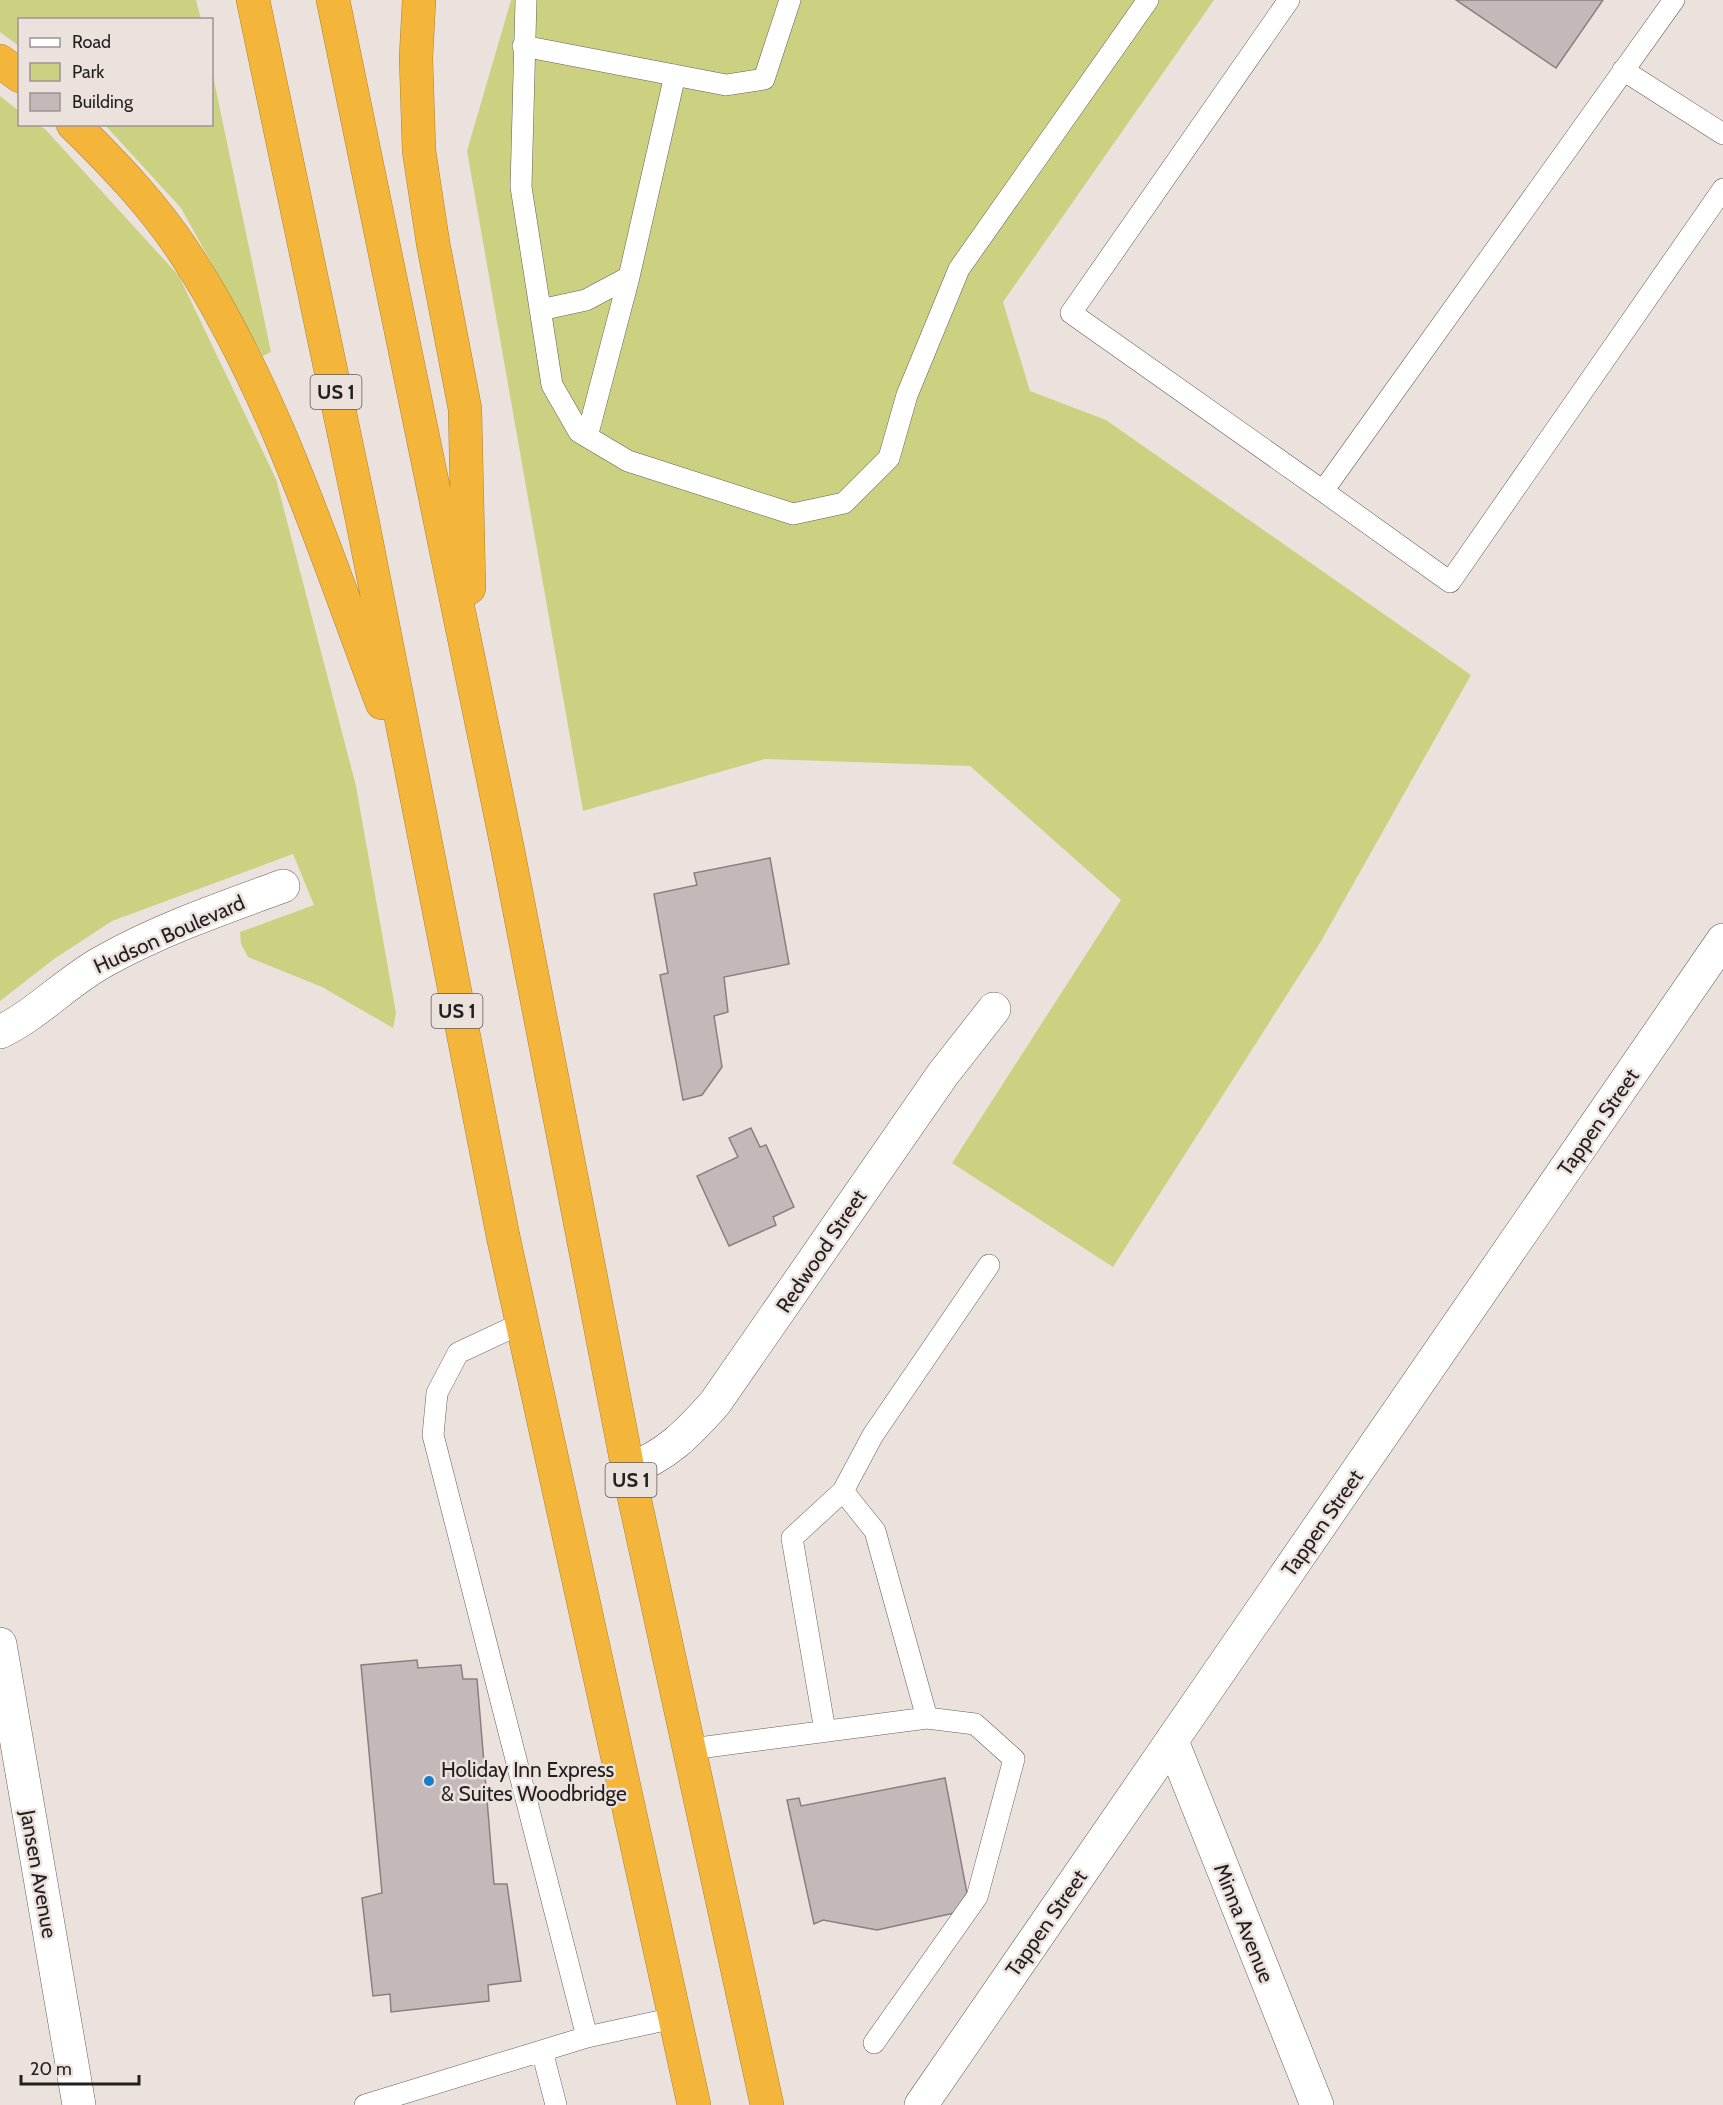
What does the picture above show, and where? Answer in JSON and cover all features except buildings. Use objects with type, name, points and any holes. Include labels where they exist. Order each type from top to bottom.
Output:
[{"type":"highway","name":"US 1","points":[[253,0],[306,244],[447,963],[522,1323],[694,2105]]},
{"type":"highway","name":"US 1","points":[[333,0],[471,674],[628,1469],[767,2105]]},
{"type":"highway","points":[[418,0],[416,58],[419,150],[433,243],[465,409],[471,674]]},
{"type":"highway","points":[[0,61],[18,74]]},
{"type":"highway","points":[[75,126],[138,193],[185,253],[245,359],[286,445],[413,786]]},
{"type":"street","name":"Hudson Boulevard","points":[[0,1032],[21,1020],[77,977],[107,959],[188,921],[283,886]]},
{"type":"street","name":"Tappen Street","points":[[921,2105],[1723,940]]},
{"type":"street","name":"Redwood Street","points":[[628,1469],[660,1455],[679,1441],[720,1395],[936,1083],[993,1009]]},
{"type":"street","name":"Jansen Avenue","points":[[0,1644],[79,2105]]},
{"type":"street","name":"Minna Avenue","points":[[1172,1741],[1317,2105]]},
{"type":"lane","points":[[526,0],[521,187],[552,385],[579,432],[628,461],[793,514],[843,503],[889,458],[907,395],[959,269],[1148,0]]},
{"type":"lane","points":[[523,46],[726,85],[764,79],[790,0]]},
{"type":"lane","points":[[1289,0],[1071,313],[1450,582],[1723,189]]},
{"type":"lane","points":[[1323,491],[1674,0]]},
{"type":"lane","points":[[1623,70],[1723,134]]},
{"type":"lane","points":[[587,437],[629,277],[675,75]]},
{"type":"lane","points":[[540,310],[586,300],[629,277]]},
{"type":"lane","points":[[825,1731],[792,1538],[843,1491],[873,1435],[989,1265]]},
{"type":"lane","points":[[522,1323],[458,1353],[437,1393],[433,1436],[587,2037]]},
{"type":"lane","points":[[843,1491],[875,1531],[927,1718]]},
{"type":"lane","points":[[691,1749],[927,1718],[975,1724],[1014,1759],[977,1897],[874,2043]]},
{"type":"lane","points":[[365,2105],[587,2037],[674,2018]]},
{"type":"lane","points":[[542,2051],[556,2105]]},
{"type":"green space","points":[[0,0],[196,0],[201,18],[18,18],[18,45],[0,32]]},
{"type":"green space","points":[[511,0],[1214,0],[1003,302],[1030,391],[1106,420],[1471,675],[1320,943],[1113,1267],[952,1163],[1121,900],[970,766],[765,759],[583,811],[467,151]]},
{"type":"green space","points":[[213,76],[271,352],[263,356],[181,208],[106,126],[213,126]]},
{"type":"green space","points":[[0,96],[18,110],[18,126],[40,126],[45,129],[179,276],[276,479],[356,786],[396,1013],[393,1028],[322,987],[248,957],[241,944],[240,932],[314,905],[293,854],[112,921],[54,959],[0,1001]]},
{"type":"place","name":"Holiday Inn Express & Suites Woodbridge","points":[[429,1781]]}]
